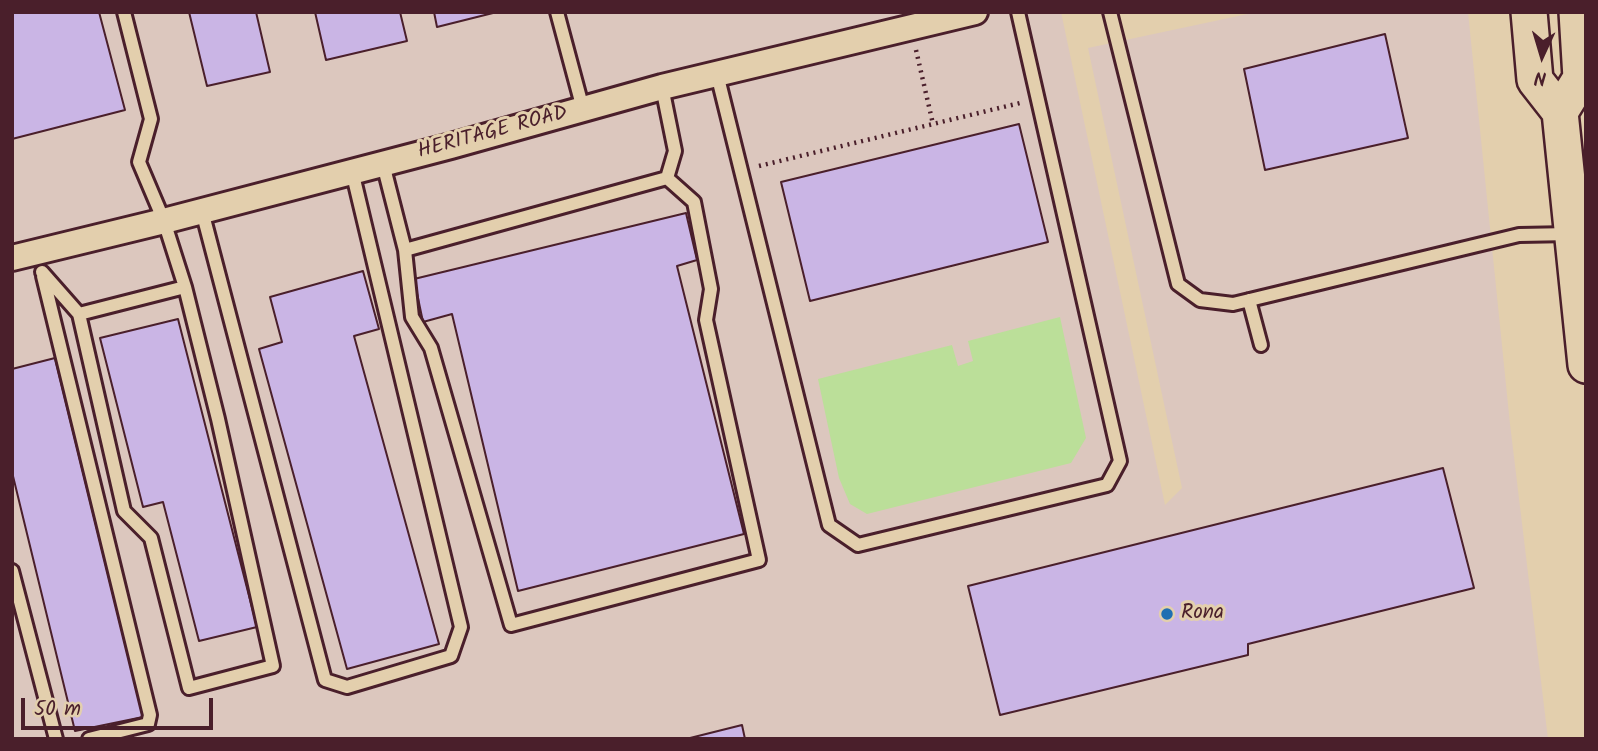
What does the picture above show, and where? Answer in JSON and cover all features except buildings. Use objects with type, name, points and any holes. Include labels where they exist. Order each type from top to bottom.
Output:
[{"type":"main road","points":[[1529,12],[1535,80],[1560,112],[1586,365]]},
{"type":"main road","points":[[1560,112],[1581,78],[1577,12]]},
{"type":"street","name":"HERITAGE ROAD","points":[[12,258],[40,262],[164,221],[662,87],[975,12]]},
{"type":"lane","points":[[40,262],[79,314],[124,511],[151,538],[189,688],[273,666],[218,418],[185,287],[164,221],[139,162],[151,119],[124,12]]},
{"type":"lane","points":[[557,12],[583,109]]},
{"type":"lane","points":[[718,74],[829,524],[858,545],[1107,485],[1120,461],[1018,12]]},
{"type":"lane","points":[[1110,12],[1178,284],[1200,300],[1233,304],[1519,235],[1572,234]]},
{"type":"lane","points":[[662,87],[675,151],[667,178]]},
{"type":"lane","points":[[383,164],[405,250],[412,317],[431,348],[511,625],[760,560],[706,320],[711,289],[694,202],[667,178]]},
{"type":"lane","points":[[202,211],[325,680],[347,687],[451,656],[461,627],[352,171]]},
{"type":"lane","points":[[405,250],[667,178]]},
{"type":"lane","points":[[40,262],[150,715],[148,724],[89,739]]},
{"type":"lane","points":[[79,314],[185,287]]},
{"type":"lane","points":[[1249,300],[1261,345]]},
{"type":"lane","points":[[12,571],[56,739]]},
{"type":"path","points":[[911,27],[933,124]]},
{"type":"path","points":[[741,171],[1037,99]]},
{"type":"shaded area","points":[[12,12],[1061,12],[1165,505],[1182,488],[1088,48],[1257,12],[1468,12],[1510,424],[1548,739],[12,739]]},
{"type":"green space","points":[[1060,317],[1086,438],[1071,463],[867,514],[850,504],[839,478],[818,379],[952,345],[958,366],[973,361],[968,341]]},
{"type":"place","name":"Rona","points":[[1167,614]]}]
